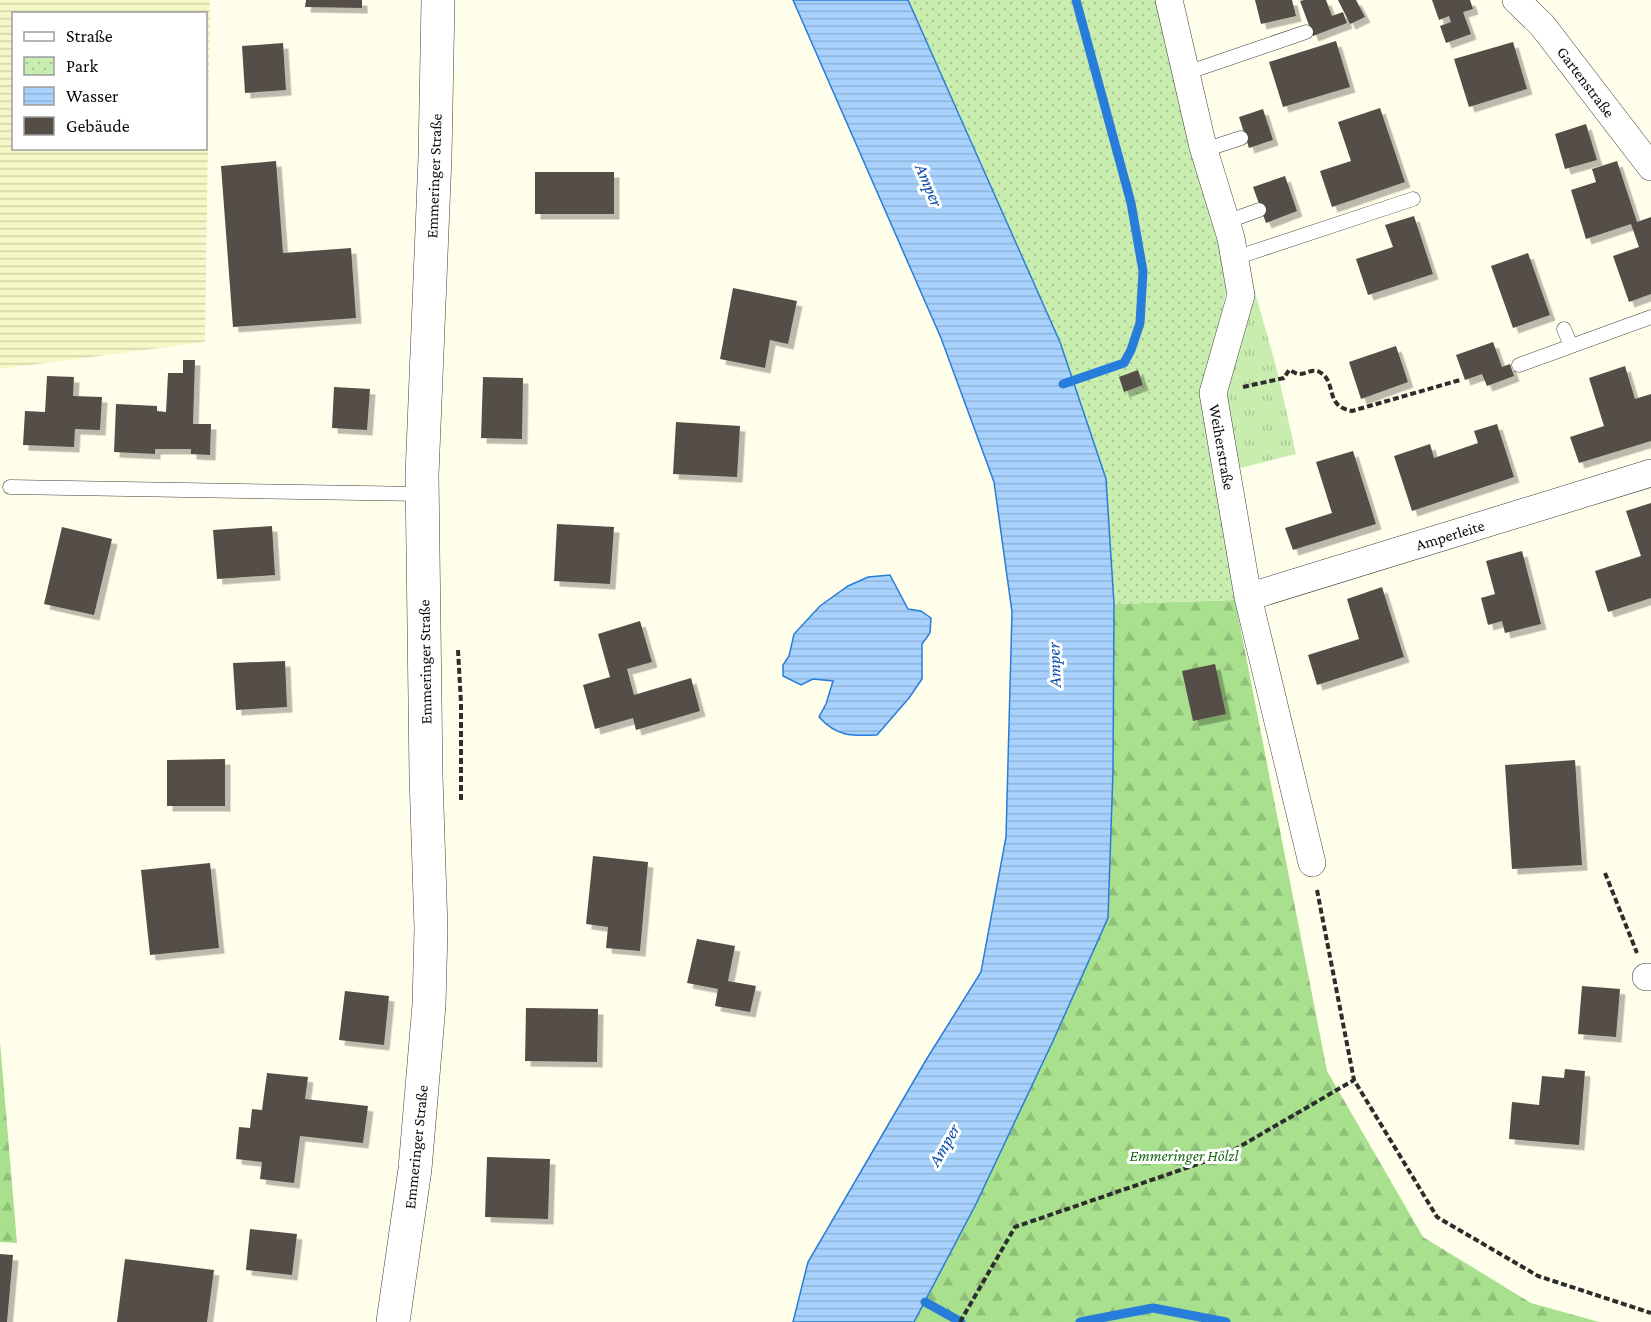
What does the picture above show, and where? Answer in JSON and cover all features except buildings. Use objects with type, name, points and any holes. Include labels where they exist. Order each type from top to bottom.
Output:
[{"type":"street","name":"Emmeringer Straße","points":[[393,1322],[416,1169],[429,1005],[431,929],[426,776],[422,494],[435,169],[438,0]]},
{"type":"street","name":"Weiherstraße","points":[[1169,0],[1203,150],[1226,222],[1241,295],[1213,393],[1248,597],[1312,863]]},
{"type":"street","name":"Gartenstraße","points":[[1516,0],[1542,25],[1651,167]]},
{"type":"street","name":"Amperleite","points":[[1248,597],[1651,472]]},
{"type":"lane","points":[[1186,73],[1306,32]]},
{"type":"lane","points":[[1203,150],[1241,138]]},
{"type":"lane","points":[[1234,258],[1413,199]]},
{"type":"lane","points":[[1226,222],[1259,210]]},
{"type":"lane","points":[[1519,364],[1651,317]]},
{"type":"lane","points":[[1563,329],[1571,346]]},
{"type":"lane","points":[[10,487],[422,494]]},
{"type":"path","points":[[1279,380],[1284,378],[1289,370],[1298,374],[1313,370],[1320,372],[1325,376],[1336,404],[1342,409],[1352,411],[1460,380]]},
{"type":"path","points":[[1312,863],[1354,1080],[1437,1217],[1538,1276],[1651,1313]]},
{"type":"path","points":[[1605,873],[1649,977]]},
{"type":"path","points":[[960,1322],[1015,1227],[1227,1154],[1354,1080]]},
{"type":"green space","points":[[0,0],[210,0],[205,342],[0,369]]},
{"type":"green space","points":[[908,0],[1169,0],[1227,288],[1204,393],[1235,600],[1114,604],[1106,479],[1060,342]]},
{"type":"green space","points":[[1253,285],[1277,370],[1296,454],[1233,470],[1225,398]]},
{"type":"green space","name":"Emmeringer Hölzl","points":[[1235,600],[1327,1071],[1423,1237],[1531,1303],[1599,1322],[914,1322],[976,1204],[1053,1041],[1113,771],[1114,604]]},
{"type":"green space","points":[[0,1042],[17,1243],[0,1242]]},
{"type":"water","name":"Amper","points":[[793,0],[908,0],[1060,342],[1106,479],[1114,604],[1113,771],[1108,918],[976,1204],[914,1322],[793,1322],[808,1262],[926,1060],[981,972],[1006,837],[1012,612],[994,482],[941,338]]},
{"type":"water","points":[[890,575],[908,609],[921,611],[931,618],[930,633],[922,644],[922,679],[877,735],[845,734],[832,728],[819,717],[826,704],[833,681],[813,679],[801,685],[783,676],[783,665],[789,656],[794,634],[820,606],[848,586],[868,577]]},
{"type":"waterway","points":[[1063,384],[1124,363],[1140,323],[1143,271],[1131,203],[1076,0]]},
{"type":"waterway","points":[[925,1302],[961,1322]]},
{"type":"waterway","points":[[1080,1322],[1153,1308],[1226,1322]]}]
